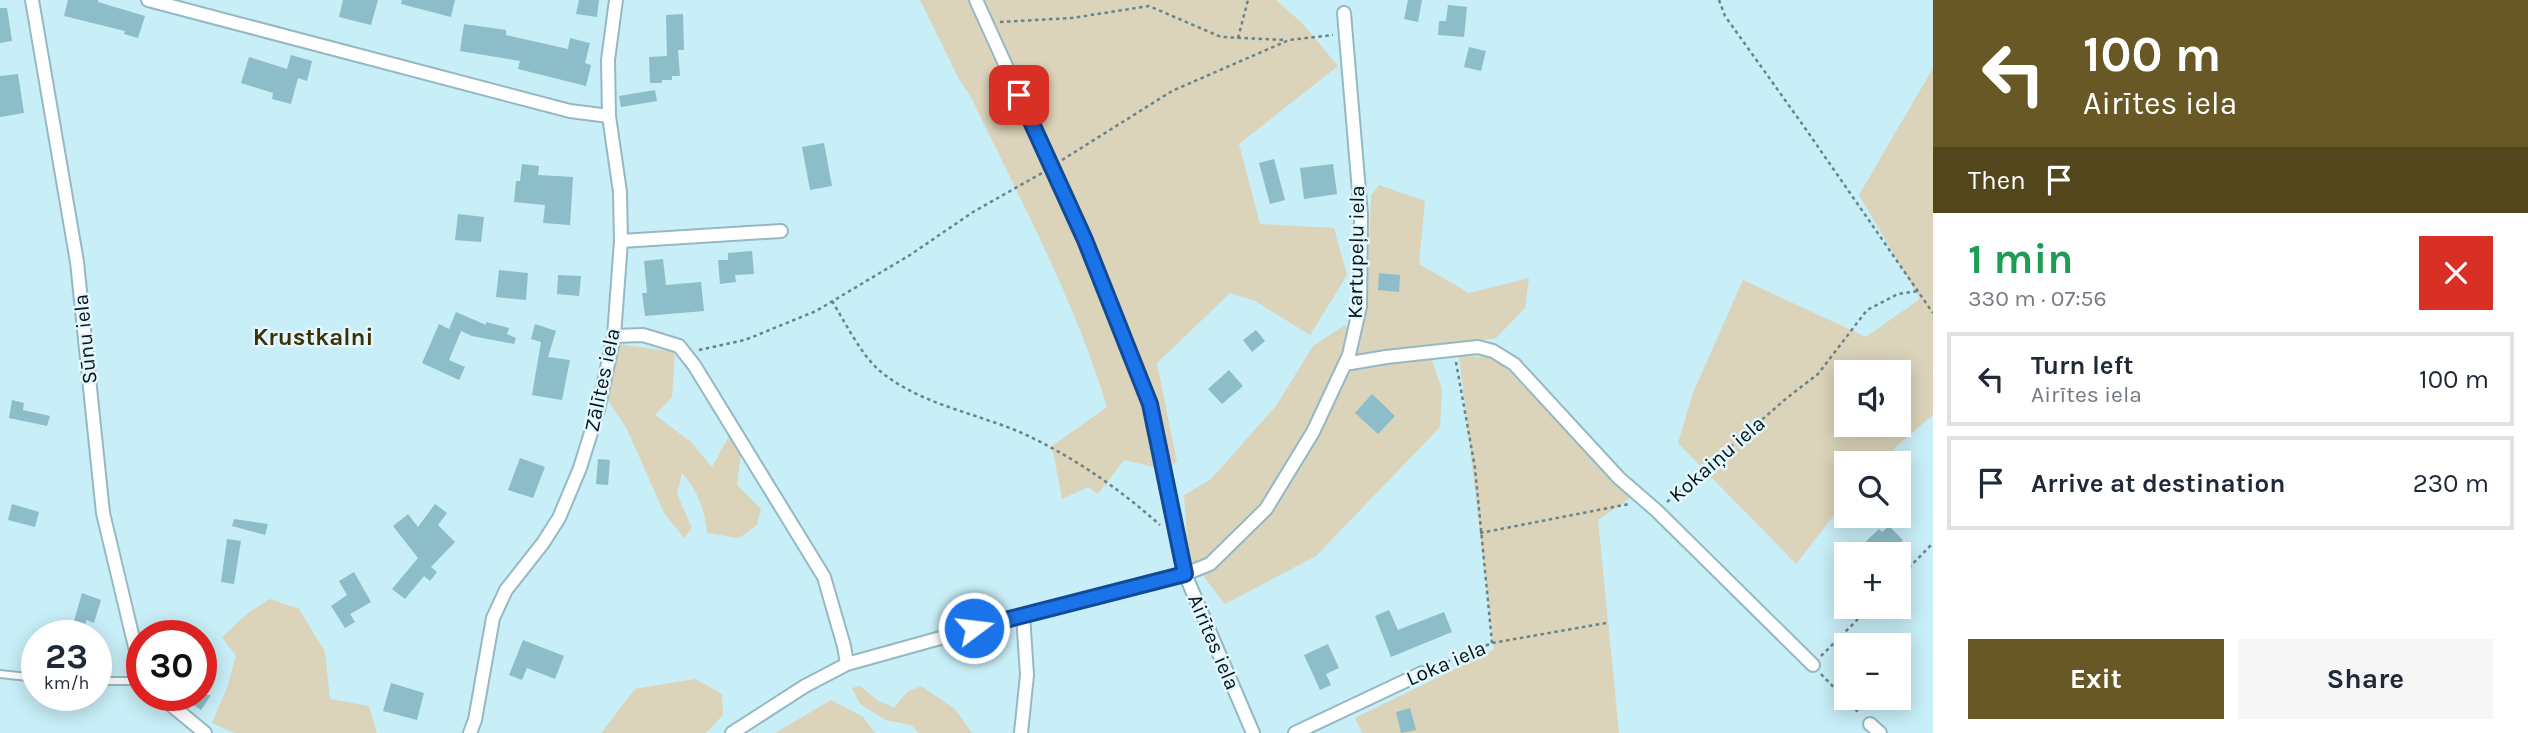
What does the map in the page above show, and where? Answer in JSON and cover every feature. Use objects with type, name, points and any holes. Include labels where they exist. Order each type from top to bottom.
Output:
[{"type":"street","name":"Sūnu iela","points":[[32,0],[77,262],[103,513],[128,620]]},
{"type":"street","points":[[148,0],[570,111],[609,116]]},
{"type":"street","name":"Zālītes iela","points":[[470,733],[475,720],[494,618],[506,590],[559,518],[580,468],[598,410],[614,336],[621,242],[620,192],[609,116],[608,61],[616,0]]},
{"type":"street","name":"Airītes iela","points":[[976,0],[1085,240],[1150,404],[1185,574],[1253,733]]},
{"type":"street","name":"Kartupeļu iela","points":[[732,733],[805,686],[847,664],[1185,574],[1210,564],[1266,509],[1314,432],[1349,355],[1360,306],[1361,215],[1345,13]]},
{"type":"street","points":[[621,242],[781,231]]},
{"type":"street","points":[[614,336],[643,335],[679,346],[687,356],[741,439],[775,500],[824,577],[847,664]]},
{"type":"street","name":"Kokaiņu iela","points":[[1345,364],[1478,347],[1504,356],[1619,478],[1657,511]]},
{"type":"street","points":[[1657,511],[1813,665]]},
{"type":"street","points":[[1021,733],[1027,675],[1023,615]]},
{"type":"street","name":"Loka iela","points":[[1295,733],[1422,673]]},
{"type":"street","points":[[178,711],[205,733]]},
{"type":"lane","points":[[0,674],[21,676]]},
{"type":"path","points":[[1238,38],[1248,0]]},
{"type":"path","points":[[1719,0],[1724,16],[1933,313]]},
{"type":"path","points":[[986,22],[1072,19],[1149,6],[1221,37],[1289,40],[1346,34]]},
{"type":"path","points":[[687,356],[702,348],[745,340],[816,311],[911,255],[973,212],[1052,167],[1172,91],[1289,40]]},
{"type":"path","name":"Kokaiņu iela","points":[[1657,511],[1818,374],[1867,310],[1898,294],[1918,291]]},
{"type":"path","points":[[832,300],[877,369],[893,382],[1023,434],[1063,456],[1126,495],[1178,542]]},
{"type":"path","points":[[1454,350],[1475,468],[1479,533],[1492,643]]},
{"type":"path","points":[[1479,533],[1646,501]]},
{"type":"path","points":[[1911,566],[1933,543]]},
{"type":"path","points":[[1858,619],[1813,665],[1875,729]]},
{"type":"path","name":"Loka iela","points":[[1422,673],[1492,643],[1606,623]]},
{"type":"shaded area","points":[[920,0],[1276,0],[1302,23],[1338,66],[1239,144],[1260,224],[1334,228],[1347,275],[1310,335],[1255,301],[1230,293],[1157,363],[1177,462],[1162,469],[1124,460],[1098,494],[1088,487],[1062,499],[1052,446],[1107,407],[1094,366],[1062,287],[970,95],[960,81]]},
{"type":"shaded area","points":[[1933,68],[1933,415],[1911,434],[1911,360],[1834,360],[1834,437],[1907,437],[1891,451],[1834,451],[1834,515],[1796,564],[1678,443],[1693,393],[1743,280],[1866,337],[1920,299],[1859,195]]},
{"type":"shaded area","points":[[1379,185],[1425,201],[1419,264],[1469,293],[1529,278],[1525,308],[1496,338],[1367,354],[1375,364],[1431,358],[1442,389],[1440,427],[1316,556],[1225,604],[1188,556],[1184,495],[1210,480],[1276,406],[1313,346],[1345,325],[1359,343],[1367,303],[1371,196]]},
{"type":"shaded area","points":[[618,344],[675,352],[672,397],[655,415],[691,442],[712,467],[729,436],[741,454],[737,485],[761,509],[757,525],[739,538],[707,533],[700,501],[682,473],[677,494],[692,528],[684,538],[664,513],[627,429],[607,399]]},
{"type":"shaded area","points":[[1459,356],[1495,357],[1632,497],[1598,520],[1619,733],[1362,733],[1355,718],[1494,650]]},
{"type":"shaded area","points":[[270,599],[299,609],[325,652],[330,699],[369,706],[377,733],[235,733],[212,723],[228,685],[236,656],[222,637],[248,613]]},
{"type":"shaded area","points":[[695,679],[722,694],[723,715],[706,733],[601,733],[635,689]]},
{"type":"shaded area","points":[[860,686],[877,700],[894,708],[907,692],[921,686],[955,709],[972,733],[919,733],[911,725],[886,720],[860,704],[852,688]]},
{"type":"shaded area","points":[[831,700],[863,717],[875,733],[775,733]]},
{"type":"building","points":[[68,0],[98,0],[145,16],[138,38],[124,34],[125,31],[64,16]]},
{"type":"building","points":[[343,0],[378,0],[371,25],[339,17]]},
{"type":"building","points":[[402,0],[455,0],[451,17],[401,4]]},
{"type":"building","points":[[579,0],[599,0],[597,17],[576,14]]},
{"type":"building","points":[[1408,0],[1422,0],[1418,22],[1404,19]]},
{"type":"building","points":[[1448,5],[1467,7],[1464,37],[1438,35],[1439,21],[1446,21]]},
{"type":"building","points":[[0,8],[7,8],[12,41],[0,43]]},
{"type":"building","points":[[683,14],[684,50],[678,50],[680,76],[672,76],[672,80],[662,80],[662,83],[650,83],[649,57],[667,56],[666,15]]},
{"type":"building","points":[[464,24],[506,30],[506,35],[568,49],[570,38],[590,43],[585,63],[591,65],[586,86],[518,69],[520,61],[460,51]]},
{"type":"building","points":[[1469,47],[1486,51],[1481,71],[1464,67]]},
{"type":"building","points":[[291,55],[312,61],[307,81],[298,78],[291,104],[272,99],[273,93],[241,83],[249,57],[287,69]]},
{"type":"building","points":[[18,74],[24,113],[0,117],[0,76]]},
{"type":"building","points":[[655,90],[657,101],[621,107],[619,96]]},
{"type":"building","points":[[824,143],[832,186],[810,190],[802,147]]},
{"type":"building","points":[[1274,159],[1285,200],[1270,204],[1259,163]]},
{"type":"building","points":[[522,164],[539,166],[538,175],[573,177],[570,225],[543,223],[545,205],[514,202],[516,181],[520,181]]},
{"type":"building","points":[[1333,164],[1337,194],[1304,199],[1300,168]]},
{"type":"building","points":[[458,214],[484,217],[481,242],[455,240]]},
{"type":"building","points":[[752,251],[754,274],[735,275],[736,282],[720,284],[718,260],[728,260],[728,253]]},
{"type":"building","points":[[663,259],[666,285],[701,282],[704,311],[645,316],[642,293],[647,293],[644,261]]},
{"type":"building","points":[[499,270],[528,273],[526,300],[496,297]]},
{"type":"building","points":[[1379,273],[1400,275],[1399,292],[1378,290]]},
{"type":"building","points":[[558,275],[581,276],[579,296],[557,294]]},
{"type":"building","points":[[456,312],[486,325],[486,322],[509,328],[507,334],[516,338],[514,344],[472,336],[461,331],[449,360],[465,367],[459,380],[422,363],[439,324],[449,329]]},
{"type":"building","points":[[535,324],[556,331],[548,357],[570,360],[562,400],[532,395],[541,342],[531,339]]},
{"type":"building","points":[[1256,330],[1265,341],[1252,352],[1243,340]]},
{"type":"building","points":[[1229,370],[1243,386],[1222,404],[1208,389]]},
{"type":"building","points":[[1372,394],[1395,416],[1378,434],[1355,413]]},
{"type":"building","points":[[12,400],[24,403],[23,410],[50,416],[47,426],[9,418]]},
{"type":"building","points":[[520,458],[545,467],[533,498],[508,490]]},
{"type":"building","points":[[598,459],[610,460],[608,485],[596,484]]},
{"type":"building","points":[[12,504],[39,512],[35,527],[8,520]]},
{"type":"building","points":[[435,504],[447,513],[438,525],[455,542],[431,567],[437,572],[430,581],[424,576],[405,599],[392,589],[418,558],[393,526],[408,514],[418,527]]},
{"type":"building","points":[[234,519],[268,524],[265,535],[232,526]]},
{"type":"building","points":[[1891,528],[1903,540],[1866,542],[1879,529],[1882,532]]},
{"type":"building","points":[[227,539],[241,541],[234,584],[221,582]]},
{"type":"building","points":[[354,572],[371,602],[350,614],[355,622],[345,628],[331,606],[347,595],[339,581]]},
{"type":"building","points":[[82,593],[101,600],[95,620],[74,620]]},
{"type":"building","points":[[1389,610],[1398,630],[1444,612],[1452,632],[1391,657],[1375,616]]},
{"type":"building","points":[[523,640],[564,656],[555,679],[527,668],[522,680],[509,675]]},
{"type":"building","points":[[1328,644],[1339,668],[1326,674],[1331,685],[1320,690],[1304,655]]},
{"type":"building","points":[[391,683],[424,693],[417,720],[383,711]]},
{"type":"building","points":[[1410,708],[1416,730],[1401,733],[1396,712]]},
{"type":"district","name":"Krustkalni","points":[[313,337]]},
{"type":"route","points":[[974,628],[1185,574],[1150,404],[1085,240],[1019,95]]}]
